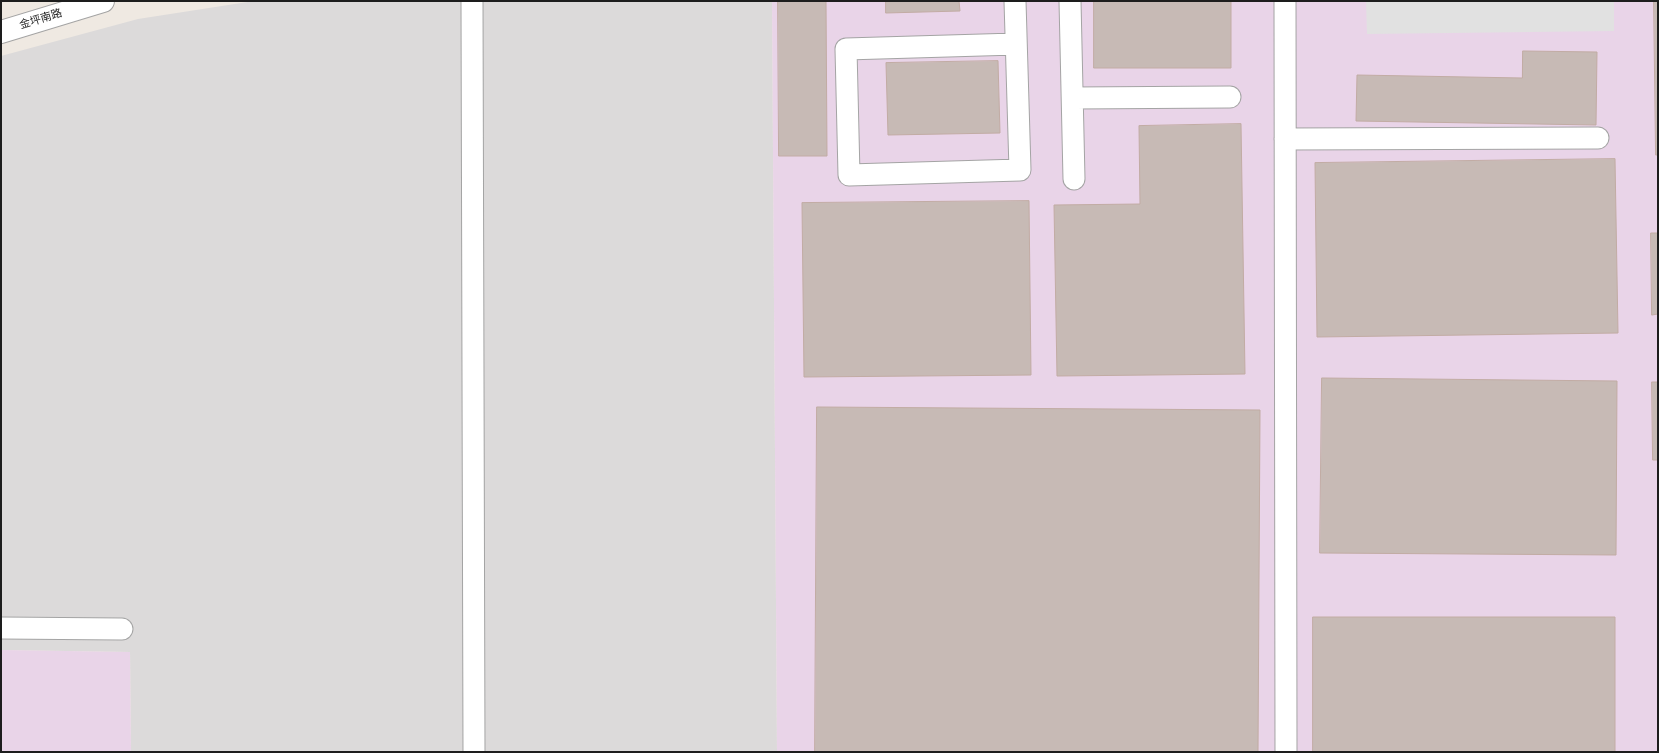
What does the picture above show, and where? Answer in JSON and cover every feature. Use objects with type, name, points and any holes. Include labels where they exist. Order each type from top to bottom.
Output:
[{"type":"street","name":"金坪南路","points":[[1,32],[103,1]]},
{"type":"street","points":[[472,1],[474,752]]},
{"type":"street","points":[[1015,1],[1020,170],[850,175],[846,49],[1016,44]]},
{"type":"street","points":[[1070,1],[1074,179]]},
{"type":"street","points":[[1285,1],[1286,752]]},
{"type":"street","points":[[1072,98],[1230,97]]},
{"type":"street","points":[[1286,139],[1598,138]]},
{"type":"street","points":[[1,628],[122,629]]},
{"type":"shaded area","points":[[254,1],[772,1],[777,752],[131,752],[130,652],[1,650],[1,56],[138,19]]},
{"type":"shaded area","points":[[772,1],[1658,1],[1658,752],[777,752]]},
{"type":"shaded area","points":[[1366,1],[1614,1],[1614,31],[1367,34]]},
{"type":"shaded area","points":[[1,650],[130,652],[131,752],[1,752]]},
{"type":"building","points":[[778,1],[826,1],[827,156],[779,156]]},
{"type":"building","points":[[886,1],[959,1],[960,11],[886,13]]},
{"type":"building","points":[[1094,1],[1231,1],[1231,68],[1094,68]]},
{"type":"building","points":[[1654,1],[1658,1],[1658,155],[1656,155]]},
{"type":"building","points":[[1523,51],[1597,52],[1596,125],[1356,121],[1357,75],[1522,78]]},
{"type":"building","points":[[998,61],[1000,133],[888,135],[886,63]]},
{"type":"building","points":[[1241,124],[1245,374],[1057,376],[1054,205],[1140,204],[1139,126]]},
{"type":"building","points":[[1615,159],[1618,333],[1317,337],[1315,163]]},
{"type":"building","points":[[1029,201],[1031,375],[804,377],[802,203]]},
{"type":"building","points":[[1651,233],[1658,233],[1658,314],[1652,315]]},
{"type":"building","points":[[1322,378],[1617,381],[1616,555],[1320,553]]},
{"type":"building","points":[[1652,382],[1658,382],[1658,460],[1653,460]]},
{"type":"building","points":[[817,407],[1260,410],[1258,752],[815,752]]},
{"type":"building","points":[[1313,617],[1615,617],[1615,752],[1313,752]]}]
